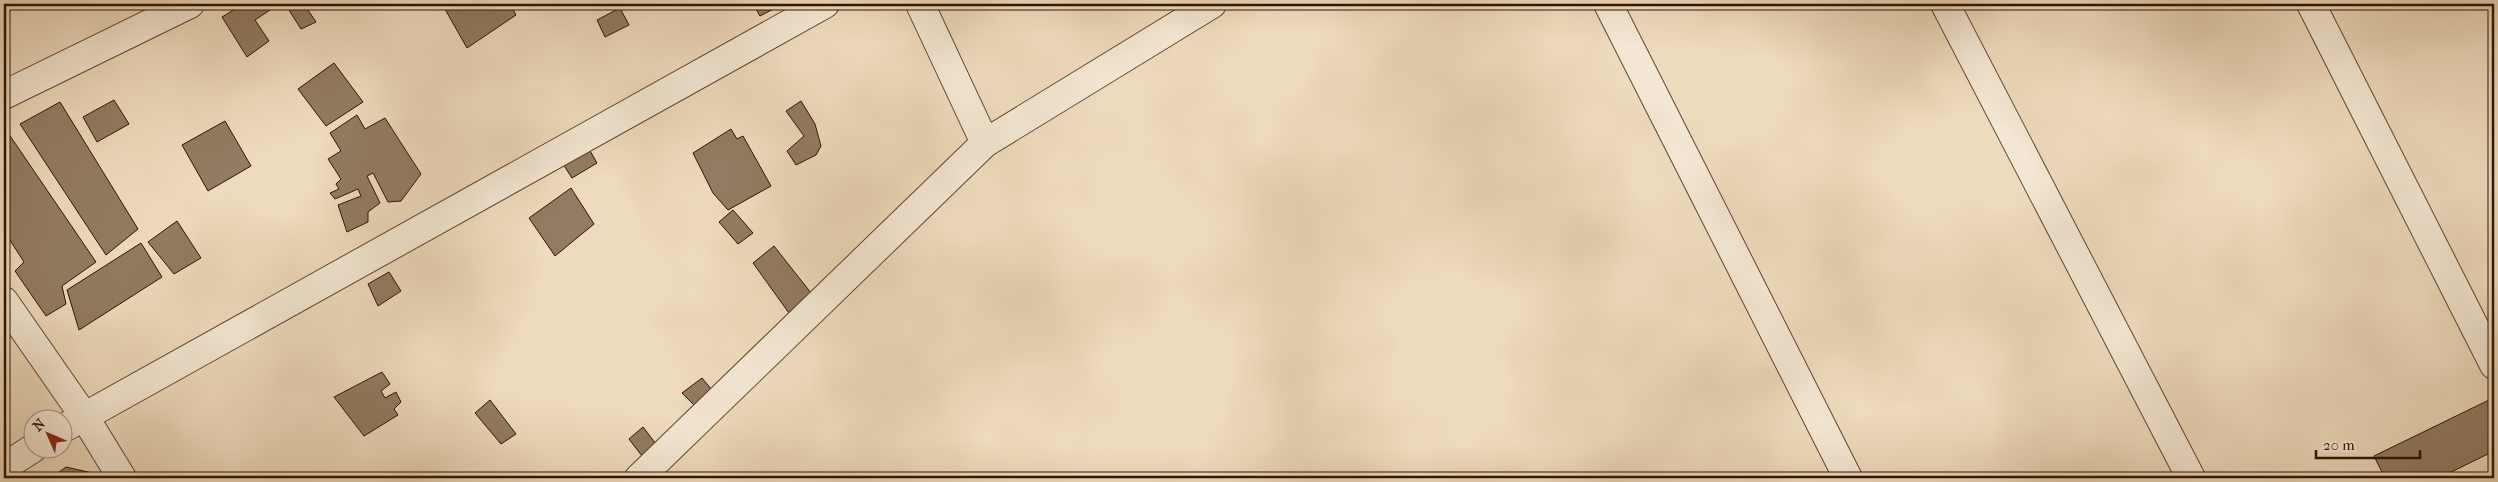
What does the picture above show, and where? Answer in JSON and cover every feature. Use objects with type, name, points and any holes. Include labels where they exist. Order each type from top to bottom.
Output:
[{"type":"street","points":[[4,96],[190,4]]},
{"type":"street","points":[[73,423],[825,4]]},
{"type":"street","points":[[920,4],[985,143]]},
{"type":"street","points":[[639,478],[985,143],[1212,4]]},
{"type":"street","points":[[1608,4],[1848,478]]},
{"type":"street","points":[[1946,4],[2192,478]]},
{"type":"street","points":[[2311,4],[2494,365]]},
{"type":"street","points":[[4,301],[73,423],[122,478]]},
{"type":"street","points":[[4,468],[22,456]]},
{"type":"building","points":[[243,4],[279,4],[255,20],[269,41],[247,57],[222,17]]},
{"type":"building","points":[[293,4],[304,4],[316,22],[301,29],[287,7]]},
{"type":"building","points":[[442,4],[510,4],[516,15],[467,48]]},
{"type":"building","points":[[753,4],[783,4],[760,16]]},
{"type":"building","points":[[620,8],[629,25],[605,37],[597,20]]},
{"type":"building","points":[[334,63],[363,102],[326,126],[298,89]]},
{"type":"building","points":[[114,100],[129,124],[97,142],[83,117]]},
{"type":"building","points":[[801,101],[815,124],[821,146],[816,155],[796,165],[787,151],[804,136],[786,111]]},
{"type":"building","points":[[60,102],[138,229],[106,255],[20,124]]},
{"type":"building","points":[[357,115],[365,129],[385,118],[421,174],[401,201],[388,202],[373,173],[367,176],[380,203],[368,212],[368,222],[347,232],[338,205],[361,196],[358,189],[335,199],[330,193],[339,189],[336,184],[341,179],[328,159],[341,151],[330,133]]},
{"type":"building","points":[[225,121],[251,166],[208,191],[182,145]]},
{"type":"building","points":[[4,127],[96,262],[62,286],[66,304],[46,316],[15,271],[24,262],[4,231]]},
{"type":"building","points":[[731,129],[737,139],[743,136],[771,186],[728,210],[713,193],[693,153]]},
{"type":"building","points":[[589,149],[597,163],[572,178],[563,164]]},
{"type":"building","points":[[571,188],[594,224],[555,256],[529,218]]},
{"type":"building","points":[[733,210],[753,233],[738,244],[719,222]]},
{"type":"building","points":[[177,221],[201,258],[174,274],[148,242]]},
{"type":"building","points":[[141,243],[162,277],[79,330],[67,290]]},
{"type":"building","points":[[774,246],[815,298],[794,320],[753,263]]},
{"type":"building","points":[[389,272],[401,291],[378,306],[368,284]]},
{"type":"building","points":[[382,372],[390,384],[381,391],[385,398],[396,392],[401,402],[394,409],[398,415],[364,436],[334,397]]},
{"type":"building","points":[[702,378],[712,390],[695,406],[682,393]]},
{"type":"building","points":[[490,400],[516,434],[501,444],[475,413]]},
{"type":"building","points":[[2489,400],[2494,411],[2494,451],[2439,478],[2385,478],[2374,456]]},
{"type":"building","points":[[643,427],[656,444],[642,456],[629,439]]},
{"type":"building","points":[[66,467],[97,474],[101,478],[51,478]]}]
